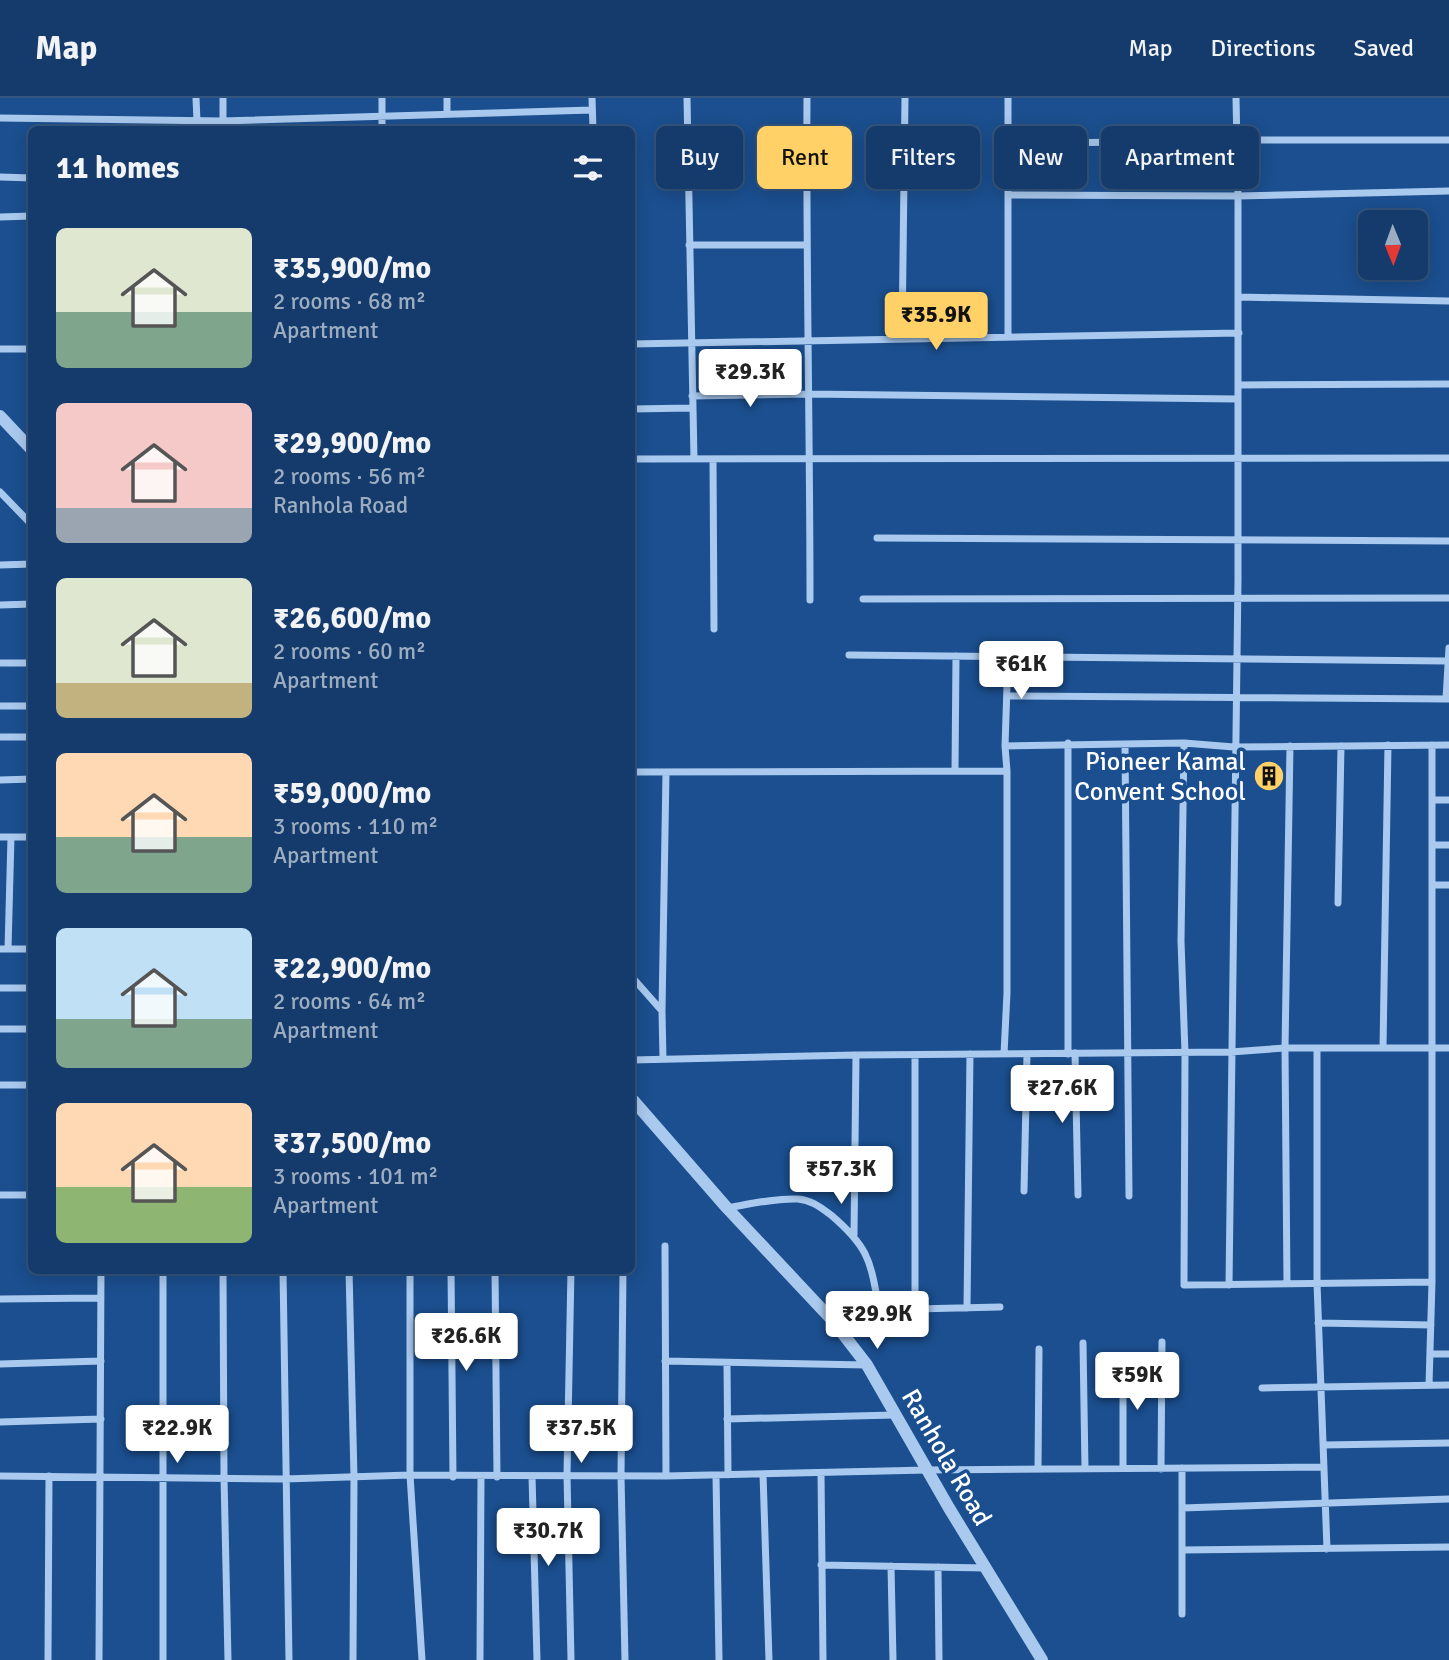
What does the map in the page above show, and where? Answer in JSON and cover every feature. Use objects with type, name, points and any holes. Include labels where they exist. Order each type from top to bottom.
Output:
[{"type":"street","points":[[196,98],[197,121]]},
{"type":"street","points":[[223,98],[223,125]]},
{"type":"street","points":[[382,98],[382,126]]},
{"type":"street","points":[[447,98],[447,113]]},
{"type":"street","points":[[592,98],[593,126]]},
{"type":"street","points":[[687,98],[694,459]]},
{"type":"street","points":[[807,98],[806,341],[810,459],[810,600]]},
{"type":"street","points":[[902,339],[905,98]]},
{"type":"street","points":[[1008,98],[1008,126]]},
{"type":"street","points":[[1236,98],[1237,126]]},
{"type":"street","points":[[0,118],[197,121],[223,125],[382,115],[592,110]]},
{"type":"street","points":[[1259,140],[1449,140]]},
{"type":"street","points":[[0,177],[28,178]]},
{"type":"street","points":[[1008,189],[1008,337]]},
{"type":"street","points":[[1228,1285],[1238,599],[1238,189]]},
{"type":"street","points":[[1008,195],[1449,191]]},
{"type":"street","points":[[0,217],[28,216]]},
{"type":"street","points":[[689,245],[807,245]]},
{"type":"street","points":[[1239,297],[1449,301]]},
{"type":"street","points":[[635,344],[1239,333]]},
{"type":"street","points":[[0,349],[28,349]]},
{"type":"street","points":[[1238,385],[1449,384]]},
{"type":"street","points":[[692,396],[808,394],[1238,399]]},
{"type":"street","points":[[635,408],[692,408]]},
{"type":"street","points":[[0,416],[28,446]]},
{"type":"street","points":[[635,459],[1449,458]]},
{"type":"street","points":[[713,459],[714,629]]},
{"type":"street","points":[[0,492],[28,521]]},
{"type":"street","points":[[877,538],[1449,541]]},
{"type":"street","points":[[0,565],[28,564]]},
{"type":"street","points":[[863,598],[1449,598]]},
{"type":"street","points":[[0,605],[28,604]]},
{"type":"street","points":[[1007,696],[1448,699],[1449,648]]},
{"type":"street","points":[[849,655],[1447,661]]},
{"type":"street","points":[[955,771],[956,656]]},
{"type":"street","points":[[1004,1054],[1007,993],[1005,746],[1008,656]]},
{"type":"street","points":[[0,663],[28,663]]},
{"type":"street","points":[[0,706],[28,706]]},
{"type":"street","points":[[0,737],[28,737]]},
{"type":"street","points":[[1005,746],[1068,743],[1184,743],[1234,747],[1449,745]]},
{"type":"street","points":[[1068,743],[1071,1054],[1078,1195]]},
{"type":"street","points":[[1184,743],[1181,941],[1185,1053],[1184,1285],[1432,1282]]},
{"type":"street","points":[[1125,744],[1129,1196]]},
{"type":"street","points":[[1383,1048],[1388,745]]},
{"type":"street","points":[[1429,1385],[1432,1282],[1432,745]]},
{"type":"street","points":[[1287,1284],[1285,1048],[1290,746]]},
{"type":"street","points":[[1338,903],[1341,746]]},
{"type":"street","points":[[635,772],[1007,771]]},
{"type":"street","points":[[663,1059],[666,772]]},
{"type":"street","points":[[0,780],[28,779]]},
{"type":"street","points":[[1433,800],[1449,800]]},
{"type":"street","points":[[0,837],[28,837]]},
{"type":"street","points":[[11,837],[10,887],[4,949],[28,949]]},
{"type":"street","points":[[1432,845],[1449,845]]},
{"type":"street","points":[[1432,886],[1449,885]]},
{"type":"street","points":[[0,887],[10,887]]},
{"type":"street","points":[[635,980],[662,1012]]},
{"type":"street","points":[[0,988],[28,988]]},
{"type":"street","points":[[0,1029],[28,1029]]},
{"type":"street","points":[[635,1060],[856,1055],[1185,1053],[1285,1048],[1449,1048]]},
{"type":"street","points":[[1317,1048],[1317,1283],[1327,1549]]},
{"type":"street","points":[[967,1308],[970,1054]]},
{"type":"street","points":[[1024,1191],[1027,1054]]},
{"type":"street","points":[[854,1235],[856,1055]]},
{"type":"street","points":[[915,1055],[915,1309]]},
{"type":"street","points":[[0,1085],[28,1086]]},
{"type":"street","name":"Ranhola Road","points":[[635,1102],[727,1208],[833,1321],[867,1366],[1042,1660]]},
{"type":"street","points":[[0,1195],[28,1195]]},
{"type":"street","points":[[727,1208],[800,1199],[817,1203],[854,1235],[869,1258],[880,1313]]},
{"type":"street","points":[[665,1246],[666,1476]]},
{"type":"street","points":[[99,1660],[102,1274]]},
{"type":"street","points":[[163,1274],[163,1660]]},
{"type":"street","points":[[223,1274],[228,1660]]},
{"type":"street","points":[[283,1274],[289,1660]]},
{"type":"street","points":[[349,1274],[354,1478],[353,1660]]},
{"type":"street","points":[[410,1274],[410,1475],[422,1660]]},
{"type":"street","points":[[451,1274],[453,1476]]},
{"type":"street","points":[[495,1274],[497,1477]]},
{"type":"street","points":[[571,1274],[567,1475],[571,1660]]},
{"type":"street","points":[[623,1274],[621,1476],[625,1660]]},
{"type":"street","points":[[0,1299],[101,1298]]},
{"type":"street","points":[[833,1321],[915,1309],[1000,1307]]},
{"type":"street","points":[[1318,1323],[1431,1325]]},
{"type":"street","points":[[1161,1469],[1162,1342]]},
{"type":"street","points":[[1083,1343],[1085,1469]]},
{"type":"street","points":[[1038,1469],[1040,1349]]},
{"type":"street","points":[[1430,1354],[1449,1354]]},
{"type":"street","points":[[1123,1356],[1123,1468]]},
{"type":"street","points":[[0,1364],[101,1361]]},
{"type":"street","points":[[665,1361],[867,1366]]},
{"type":"street","points":[[727,1363],[727,1475]]},
{"type":"street","points":[[1262,1388],[1449,1385]]},
{"type":"street","points":[[727,1419],[896,1415]]},
{"type":"street","points":[[0,1422],[101,1419]]},
{"type":"street","points":[[1323,1445],[1449,1443]]},
{"type":"street","points":[[0,1476],[285,1479],[410,1475],[666,1476],[928,1470],[1324,1467]]},
{"type":"street","points":[[1182,1468],[1182,1614]]},
{"type":"street","points":[[763,1474],[769,1660]]},
{"type":"street","points":[[821,1474],[823,1660]]},
{"type":"street","points":[[716,1475],[719,1660]]},
{"type":"street","points":[[48,1660],[49,1476]]},
{"type":"street","points":[[532,1476],[537,1660]]},
{"type":"street","points":[[481,1477],[481,1660]]},
{"type":"street","points":[[1182,1508],[1449,1499]]},
{"type":"street","points":[[1182,1550],[1449,1547]]},
{"type":"street","points":[[821,1565],[987,1568]]},
{"type":"street","points":[[891,1566],[893,1660]]},
{"type":"street","points":[[938,1567],[939,1660]]},
{"type":"place","name":"Pioneer Kamal Convent School","points":[[1269,776]]}]
